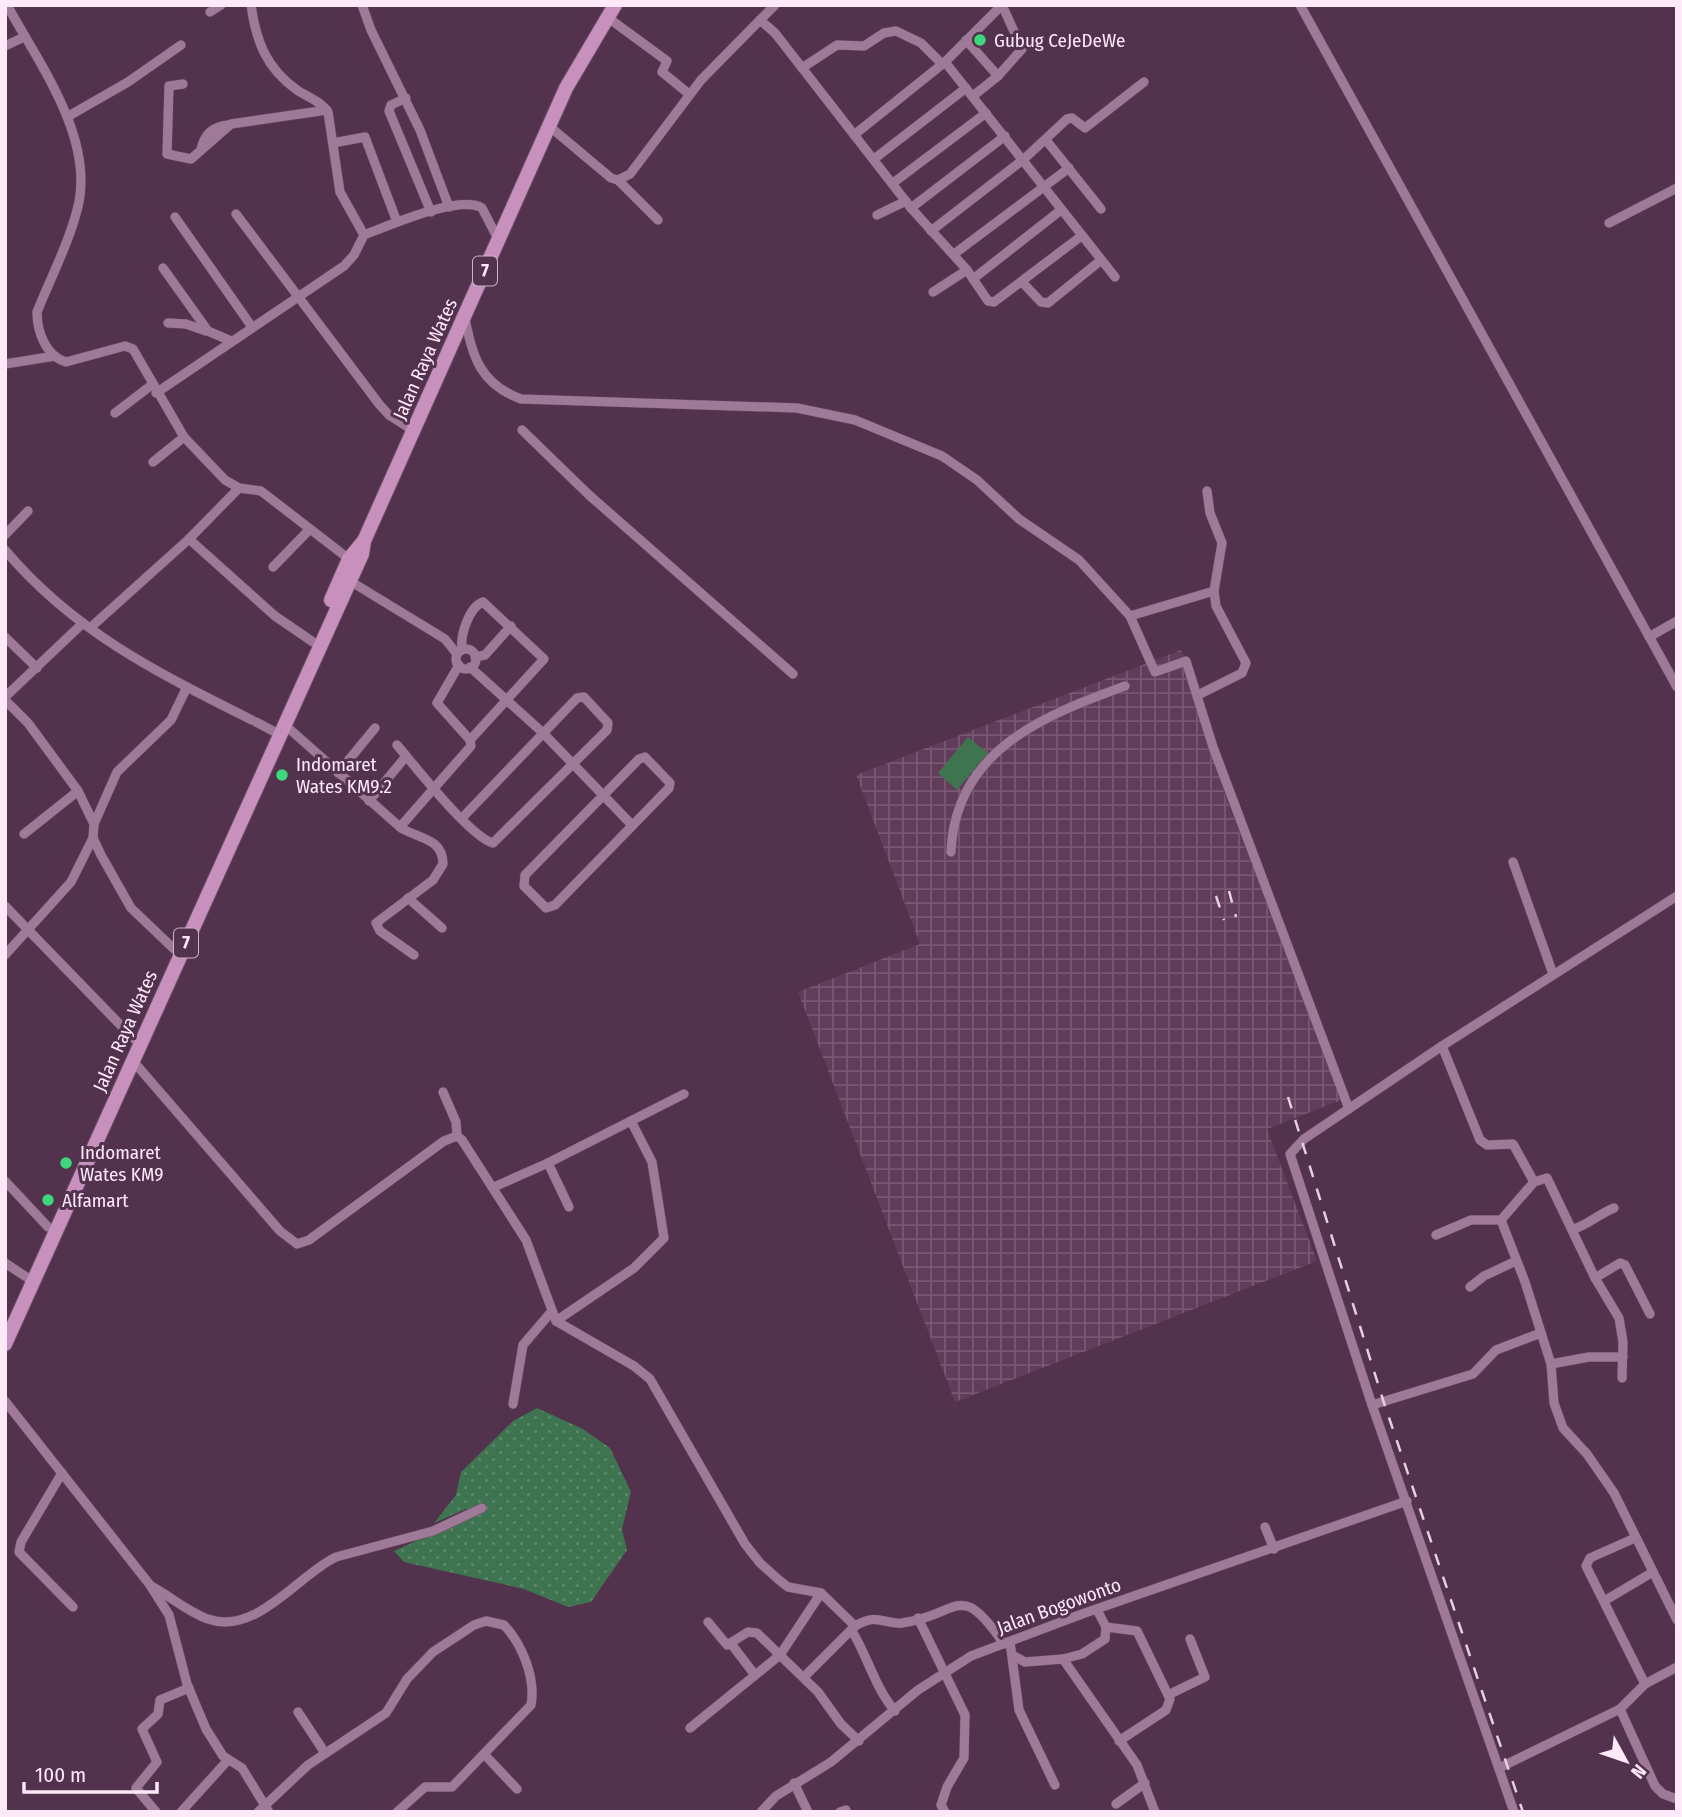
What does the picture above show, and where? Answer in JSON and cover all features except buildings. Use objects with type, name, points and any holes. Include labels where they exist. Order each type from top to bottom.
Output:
[{"type":"highway","name":"Jalan Raya Wates","points":[[5,1322],[30,1280],[133,1061],[279,728],[349,559],[364,541],[566,89],[611,11]]},
{"type":"highway","name":"Jalan Raya Wates","points":[[5,1344],[48,1227],[174,949],[350,581],[362,554],[364,541]]},
{"type":"street","points":[[6,5],[67,117],[79,158],[79,202],[37,312],[39,331],[55,356],[66,362],[130,347],[139,355],[155,389],[184,436],[225,480],[239,488],[261,491],[349,559]]},
{"type":"street","points":[[210,12],[221,5]]},
{"type":"street","points":[[251,5],[256,37],[271,65],[296,89],[327,110],[340,192],[364,235]]},
{"type":"street","points":[[362,5],[371,30],[406,98],[449,206]]},
{"type":"street","points":[[618,180],[630,174],[689,94],[775,5]]},
{"type":"street","points":[[1300,5],[1677,687]]},
{"type":"street","points":[[854,135],[944,63],[1002,6],[1022,49],[998,76],[973,96]]},
{"type":"street","points":[[611,11],[667,61],[662,72],[689,94]]},
{"type":"street","points":[[760,20],[769,26],[909,205],[954,254],[992,303],[1080,237]]},
{"type":"street","points":[[802,68],[837,45],[864,46],[884,33],[896,31],[921,43],[944,63],[973,96],[1024,159],[1080,237],[1115,277]]},
{"type":"street","points":[[5,46],[24,37]]},
{"type":"street","points":[[966,40],[998,76]]},
{"type":"street","points":[[67,117],[128,82],[181,45]]},
{"type":"street","points":[[931,231],[1024,159],[1070,117],[1085,128],[1143,82]]},
{"type":"street","points":[[183,85],[169,86],[167,153],[188,159],[201,150],[204,139],[212,129],[327,110]]},
{"type":"street","points":[[874,159],[966,88]]},
{"type":"street","points":[[406,98],[391,105],[389,111],[431,212]]},
{"type":"street","points":[[893,183],[986,113]]},
{"type":"street","points":[[549,126],[618,180],[658,220]]},
{"type":"street","points":[[877,215],[909,205],[1005,136]]},
{"type":"street","points":[[333,144],[365,137],[397,222]]},
{"type":"street","points":[[1046,140],[1101,209]]},
{"type":"street","points":[[954,254],[1069,168]]},
{"type":"street","points":[[1609,222],[1677,188]]},
{"type":"street","points":[[116,413],[299,299],[344,266],[354,255],[364,235],[449,206],[470,203],[478,205],[499,241]]},
{"type":"street","points":[[973,279],[1061,210]]},
{"type":"street","points":[[236,214],[379,404],[389,415],[414,431]]},
{"type":"street","points":[[175,217],[252,327]]},
{"type":"street","points":[[1022,282],[1041,302],[1048,303],[1100,261]]},
{"type":"street","points":[[163,268],[208,331]]},
{"type":"street","points":[[933,292],[967,270]]},
{"type":"street","points":[[464,317],[477,366],[505,391],[521,399],[812,409],[855,420],[942,456],[977,480],[1019,519],[1079,560],[1130,616],[1155,672],[1186,661],[1213,747],[1347,1106]]},
{"type":"street","points":[[169,323],[186,324],[231,341]]},
{"type":"street","points":[[5,364],[55,356]]},
{"type":"street","points":[[522,430],[589,495],[793,674]]},
{"type":"street","points":[[153,462],[184,436]]},
{"type":"street","points":[[94,824],[78,791],[27,723],[5,699],[37,668],[189,539],[239,488]]},
{"type":"street","points":[[1198,695],[1242,673],[1246,663],[1220,620],[1214,591],[1222,544],[1210,513],[1207,491]]},
{"type":"street","points":[[5,534],[28,511]]},
{"type":"street","points":[[273,568],[309,530]]},
{"type":"street","points":[[189,539],[275,616],[313,642]]},
{"type":"street","points":[[5,550],[36,586],[86,626],[187,687],[254,721],[279,728],[338,773],[400,827],[434,842],[443,858],[436,876],[376,923],[380,931],[414,955]]},
{"type":"street","points":[[350,581],[445,639],[459,652]]},
{"type":"street","points":[[1130,616],[1214,591]]},
{"type":"street","points":[[400,827],[471,746],[470,740],[437,704],[458,665],[462,637],[474,607],[485,602],[544,659],[470,740]]},
{"type":"street","points":[[1649,637],[1677,621]]},
{"type":"street","points":[[475,657],[485,655],[511,626]]},
{"type":"street","points":[[5,637],[37,668]]},
{"type":"street","points":[[459,652],[470,650],[475,657]]},
{"type":"street","points":[[470,667],[475,657]]},
{"type":"street","points":[[458,665],[470,667],[507,699],[632,825]]},
{"type":"street","points":[[951,852],[952,827],[960,802],[976,774],[1000,747],[1083,701],[1125,686]]},
{"type":"street","points":[[5,955],[71,882],[93,838],[94,824],[117,772],[171,720],[187,687]]},
{"type":"street","points":[[397,745],[462,818],[486,841],[497,842],[609,726],[584,697],[577,698],[541,732],[462,818]]},
{"type":"street","points":[[338,773],[375,728]]},
{"type":"street","points":[[645,757],[671,785],[632,825],[553,907],[546,908],[524,886],[525,875],[639,759],[645,757]]},
{"type":"street","points":[[369,801],[403,760]]},
{"type":"street","points":[[24,834],[78,791]]},
{"type":"street","points":[[93,838],[131,908],[174,949]]},
{"type":"street","points":[[1514,862],[1553,974]]},
{"type":"street","points":[[1514,1812],[1289,1157],[1304,1139],[1347,1106],[1677,895]]},
{"type":"street","points":[[408,898],[442,928]]},
{"type":"street","points":[[5,906],[134,1039]]},
{"type":"street","points":[[1442,1046],[1480,1140],[1485,1144],[1513,1144],[1534,1182]]},
{"type":"street","points":[[133,1061],[280,1231],[297,1244],[309,1240],[444,1141],[457,1136]]},
{"type":"street","points":[[443,1092],[456,1122],[457,1136],[494,1187],[526,1240],[554,1316],[643,1371],[672,1415],[745,1545],[760,1563],[788,1587],[821,1593],[853,1629],[884,1695],[895,1711]]},
{"type":"street","points":[[494,1187],[548,1163],[684,1094]]},
{"type":"street","points":[[513,1404],[523,1345],[554,1316],[634,1268],[664,1238],[652,1162],[631,1121]]},
{"type":"street","points":[[548,1163],[569,1207]]},
{"type":"street","points":[[1436,1235],[1471,1220],[1501,1220],[1534,1182],[1547,1178],[1574,1229],[1595,1278],[1619,1318],[1622,1378]]},
{"type":"street","points":[[5,1181],[48,1227]]},
{"type":"street","points":[[1574,1229],[1585,1225],[1592,1217],[1614,1208]]},
{"type":"street","points":[[1501,1220],[1551,1364],[1554,1403],[1564,1432],[1587,1454],[1614,1493],[1677,1620]]},
{"type":"street","points":[[1470,1287],[1484,1276],[1516,1261]]},
{"type":"street","points":[[5,1263],[30,1280]]},
{"type":"street","points":[[1595,1278],[1620,1263],[1625,1265],[1650,1314]]},
{"type":"street","points":[[1372,1405],[1473,1374],[1496,1350],[1541,1333]]},
{"type":"street","points":[[1551,1364],[1588,1357],[1623,1357]]},
{"type":"street","points":[[5,1401],[150,1585],[169,1615],[189,1688],[206,1729],[228,1760],[242,1768],[265,1810],[325,1753],[387,1713],[407,1679],[433,1652],[465,1630],[486,1621],[504,1625],[517,1642],[530,1674],[532,1700],[526,1711],[452,1787],[425,1787],[397,1812]]},
{"type":"street","points":[[62,1473],[21,1542],[19,1552],[73,1606]]},
{"type":"street","name":"Jalan Bogowonto","points":[[761,1812],[776,1796],[859,1741],[945,1671],[971,1656],[1407,1501]]},
{"type":"street","points":[[150,1585],[210,1620],[243,1619],[259,1612],[322,1563],[433,1531],[482,1508]]},
{"type":"street","points":[[1265,1527],[1274,1549]]},
{"type":"street","points":[[1635,1538],[1586,1563],[1645,1684]]},
{"type":"street","points":[[1604,1601],[1653,1572]]},
{"type":"street","points":[[690,1728],[780,1655],[821,1593]]},
{"type":"street","points":[[804,1677],[853,1629],[873,1618],[900,1623],[951,1606],[974,1608],[1007,1643],[1012,1655],[1019,1710],[1055,1785]]},
{"type":"street","points":[[1012,1655],[1025,1662],[1063,1659],[1100,1644],[1108,1635],[1097,1611]]},
{"type":"street","points":[[918,1618],[965,1715],[964,1758],[944,1795],[941,1805],[946,1812]]},
{"type":"street","points":[[708,1622],[726,1643],[732,1644],[751,1631],[804,1677],[841,1724],[859,1741]]},
{"type":"street","points":[[1106,1627],[1137,1631],[1170,1702],[1166,1710],[1119,1741]]},
{"type":"street","points":[[1168,1695],[1205,1677],[1190,1639]]},
{"type":"street","points":[[732,1644],[755,1675]]},
{"type":"street","points":[[1063,1659],[1145,1783],[1155,1812]]},
{"type":"street","points":[[1499,1768],[1620,1709],[1645,1684],[1677,1667]]},
{"type":"street","points":[[156,1812],[136,1788],[157,1762],[142,1729],[159,1713],[160,1700],[189,1688]]},
{"type":"street","points":[[1620,1709],[1655,1786],[1663,1794],[1677,1799]]},
{"type":"street","points":[[298,1712],[325,1753]]},
{"type":"street","points":[[484,1754],[517,1789]]},
{"type":"street","points":[[181,1812],[228,1760]]},
{"type":"street","points":[[794,1783],[808,1812]]},
{"type":"street","points":[[1116,1804],[1145,1783]]},
{"type":"shaded area","points":[[1181,650],[1225,795],[1342,1100],[1267,1129],[1317,1261],[955,1402],[798,992],[920,944],[856,775]]},
{"type":"green space","points":[[968,737],[988,753],[957,790],[938,773]]},
{"type":"green space","points":[[537,1408],[583,1429],[610,1448],[631,1492],[622,1529],[627,1550],[591,1602],[568,1607],[524,1589],[404,1562],[394,1551],[473,1515],[472,1510],[466,1509],[434,1523],[456,1495],[461,1472],[513,1421]]},
{"type":"railway","points":[[1229,891],[1236,917]]},
{"type":"railway","points":[[1216,896],[1224,920]]},
{"type":"railway","points":[[1288,1097],[1384,1403],[1523,1812]]},
{"type":"place","name":"Gubug CeJeDeWe","points":[[980,40]]},
{"type":"place","name":"Indomaret Wates KM9.2","points":[[282,775]]},
{"type":"place","name":"Indomaret Wates KM9","points":[[66,1163]]},
{"type":"place","name":"Alfamart","points":[[48,1200]]}]
